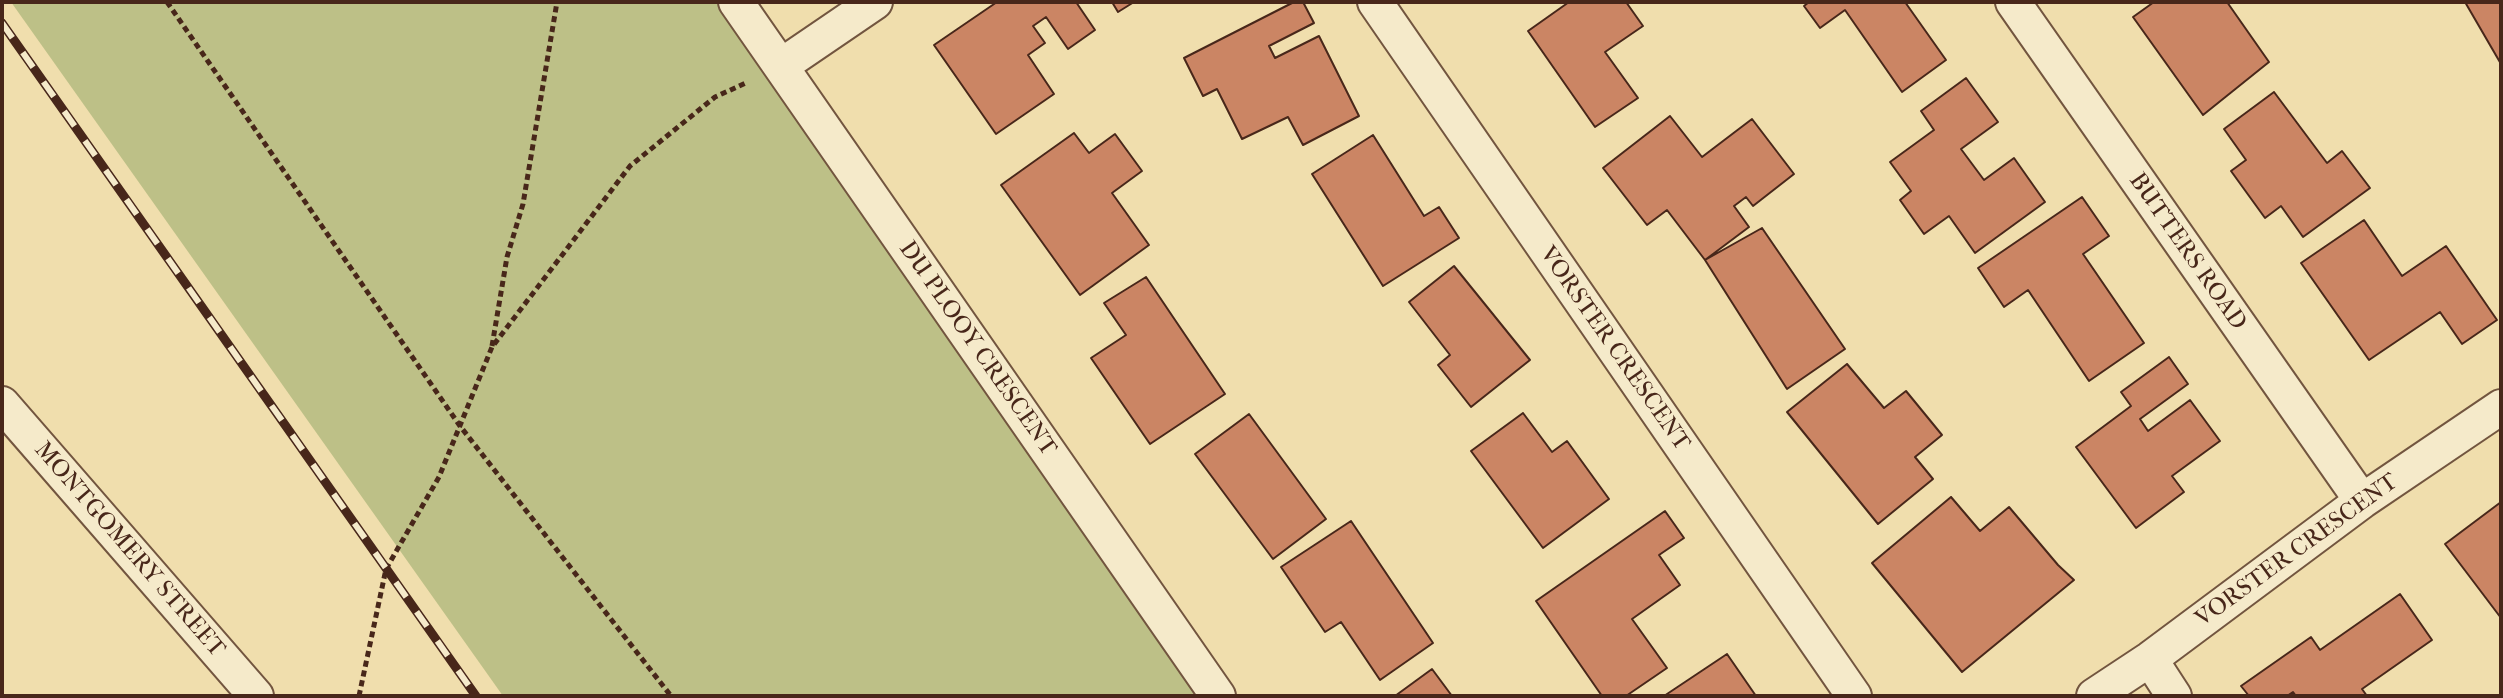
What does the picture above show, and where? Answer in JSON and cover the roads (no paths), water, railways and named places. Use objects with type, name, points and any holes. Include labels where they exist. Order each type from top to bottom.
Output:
[{"type":"street","name":"DU PLOOY CRESCENT","points":[[736,2],[1218,696]]},
{"type":"street","points":[[781,66],[875,2]]},
{"type":"street","name":"VORSTER CRESCENT","points":[[1375,2],[1854,696]]},
{"type":"street","name":"BUTTERS ROAD","points":[[2013,2],[2362,501]]},
{"type":"street","name":"MONTGOMERY STREET","points":[[2,404],[256,696]]},
{"type":"street","name":"VORSTER CRESCENT","points":[[2094,696],[2150,659],[2362,501],[2501,407]]},
{"type":"street","points":[[2150,659],[2174,696]]},
{"type":"railway","points":[[2,23],[476,696]]}]
